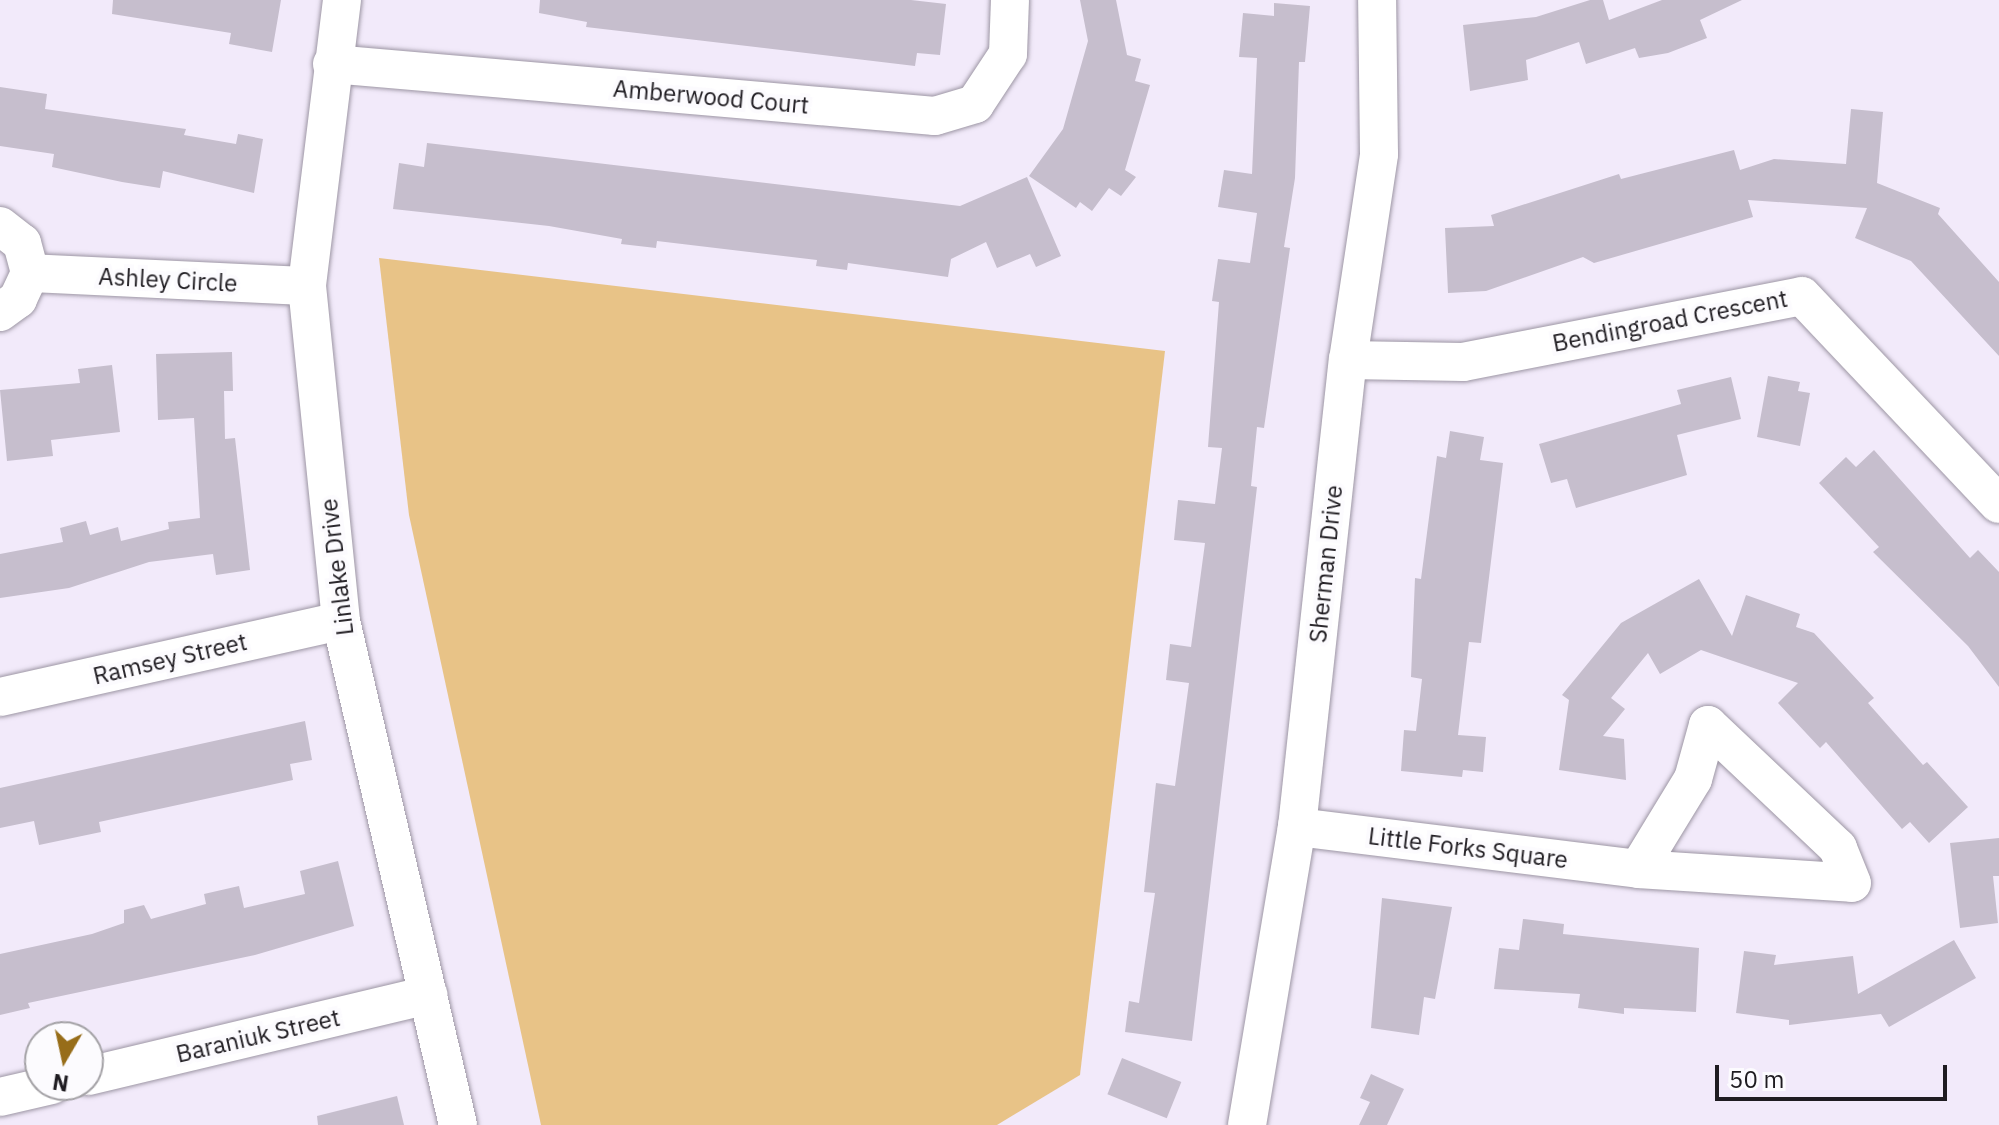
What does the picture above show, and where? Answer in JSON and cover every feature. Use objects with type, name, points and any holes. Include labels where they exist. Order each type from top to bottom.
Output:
[{"type":"street","name":"Linlake Drive","points":[[342,0],[307,286],[341,621],[458,1125]]},
{"type":"street","name":"Amberwood Court","points":[[332,64],[935,116],[975,104],[1008,54],[1010,0]]},
{"type":"street","name":"Sherman Drive","points":[[1247,1125],[1297,827],[1348,360],[1379,154],[1377,0]]},
{"type":"street","points":[[0,226],[22,243],[30,273],[18,299],[0,312]]},
{"type":"street","name":"Ashley Circle","points":[[30,273],[307,286]]},
{"type":"street","name":"Bendingroad Crescent","points":[[1348,360],[1463,362],[1802,296],[1999,504]]},
{"type":"street","name":"Ramsey Street","points":[[0,697],[341,621]]},
{"type":"street","name":"Little Forks Square","points":[[1297,827],[1638,869],[1852,883],[1838,848],[1708,725],[1693,779],[1638,869]]},
{"type":"street","name":"Baraniuk Street","points":[[104,1072],[429,995]]},
{"type":"street","points":[[0,1097],[24,1091]]},
{"type":"shaded area","points":[[379,258],[1165,351],[1080,1075],[997,1125],[541,1125],[409,515]]},
{"type":"building","points":[[113,0],[281,0],[272,52],[229,44],[231,33],[112,14]]},
{"type":"building","points":[[540,0],[911,0],[946,4],[940,55],[917,53],[915,66],[586,27],[587,22],[539,13]]},
{"type":"building","points":[[1080,0],[1116,0],[1127,55],[1141,59],[1135,81],[1150,85],[1125,170],[1136,177],[1121,196],[1109,188],[1092,211],[1080,202],[1076,208],[1029,176],[1063,129],[1088,41]]},
{"type":"building","points":[[1590,0],[1603,0],[1609,20],[1662,0],[1742,0],[1700,20],[1707,38],[1668,53],[1639,58],[1635,48],[1586,64],[1579,42],[1526,60],[1528,80],[1470,91],[1463,25],[1536,17]]},
{"type":"building","points":[[1274,3],[1310,6],[1305,62],[1299,62],[1295,178],[1284,247],[1290,248],[1264,428],[1257,427],[1251,486],[1257,487],[1192,1041],[1125,1032],[1129,1001],[1139,1003],[1155,893],[1144,892],[1156,783],[1175,786],[1189,683],[1166,680],[1170,644],[1191,647],[1205,543],[1174,540],[1178,500],[1215,504],[1222,448],[1208,447],[1219,302],[1212,301],[1218,259],[1250,263],[1257,213],[1218,207],[1224,170],[1252,174],[1257,58],[1239,57],[1243,13],[1274,16]]},
{"type":"building","points":[[0,87],[47,94],[45,109],[186,129],[184,135],[236,144],[238,134],[263,139],[254,193],[163,171],[160,188],[122,182],[52,167],[54,154],[0,146]]},
{"type":"building","points":[[1851,109],[1883,112],[1877,183],[1940,208],[1938,214],[1999,282],[1999,356],[1911,261],[1855,238],[1867,208],[1748,200],[1753,217],[1594,263],[1583,257],[1486,291],[1448,293],[1445,228],[1494,226],[1491,215],[1619,174],[1621,179],[1734,150],[1740,170],[1774,159],[1846,164]]},
{"type":"building","points":[[427,143],[960,206],[1027,177],[1061,256],[1036,267],[1030,254],[997,268],[986,242],[951,259],[948,277],[848,263],[847,270],[816,266],[817,260],[657,241],[656,248],[621,244],[622,239],[549,226],[393,209],[399,163],[424,167]]},
{"type":"building","points":[[232,352],[233,391],[224,391],[225,439],[235,438],[250,570],[216,575],[213,554],[149,562],[69,588],[0,598],[0,554],[63,542],[60,528],[86,521],[90,535],[118,527],[121,541],[169,529],[168,522],[200,518],[194,418],[158,420],[156,354]]},
{"type":"building","points":[[112,365],[120,432],[51,440],[53,456],[7,461],[0,390],[80,383],[78,369]]},
{"type":"building","points":[[1768,376],[1800,382],[1798,391],[1810,393],[1800,446],[1757,437]]},
{"type":"building","points":[[1731,377],[1741,419],[1677,435],[1687,475],[1576,508],[1567,479],[1551,483],[1539,444],[1681,404],[1677,390]]},
{"type":"building","points":[[1450,431],[1484,437],[1480,460],[1503,463],[1481,643],[1469,642],[1458,735],[1486,737],[1483,772],[1463,770],[1462,777],[1401,771],[1404,730],[1416,731],[1422,679],[1411,677],[1415,578],[1421,579],[1437,456],[1446,458]]},
{"type":"building","points":[[1874,450],[1970,558],[1978,550],[1999,572],[1999,687],[1968,646],[1873,552],[1879,547],[1819,483],[1846,457],[1856,467]]},
{"type":"building","points":[[1699,579],[1732,636],[1746,595],[1800,614],[1796,627],[1814,633],[1874,698],[1868,703],[1923,765],[1927,762],[1968,807],[1929,843],[1910,822],[1902,829],[1826,742],[1820,748],[1778,703],[1798,683],[1701,650],[1660,674],[1648,653],[1611,698],[1625,709],[1603,736],[1624,739],[1626,780],[1559,770],[1569,700],[1562,695],[1621,623]]},
{"type":"building","points":[[305,721],[312,760],[290,764],[293,780],[99,822],[101,832],[39,845],[34,821],[0,828],[0,788]]},
{"type":"building","points":[[1999,838],[1999,876],[1993,876],[1998,923],[1960,928],[1950,843]]},
{"type":"building","points":[[338,861],[354,926],[255,955],[28,1003],[30,1008],[0,1015],[0,954],[92,934],[124,923],[124,910],[144,905],[151,919],[206,904],[204,894],[239,886],[244,908],[305,894],[300,871]]},
{"type":"building","points":[[1382,898],[1452,907],[1435,999],[1424,997],[1419,1035],[1371,1028]]},
{"type":"building","points":[[1523,919],[1564,924],[1563,934],[1699,948],[1696,1012],[1624,1008],[1624,1014],[1578,1008],[1580,994],[1494,989],[1499,948],[1519,950]]},
{"type":"building","points":[[1954,940],[1976,978],[1889,1027],[1881,1014],[1789,1025],[1789,1020],[1736,1013],[1744,951],[1776,955],[1774,965],[1853,956],[1858,994]]},
{"type":"building","points":[[1122,1058],[1181,1082],[1167,1118],[1107,1094]]},
{"type":"building","points":[[1371,1074],[1404,1089],[1387,1125],[1359,1125],[1370,1102],[1360,1098]]},
{"type":"building","points":[[397,1096],[404,1125],[318,1125],[317,1116]]}]
